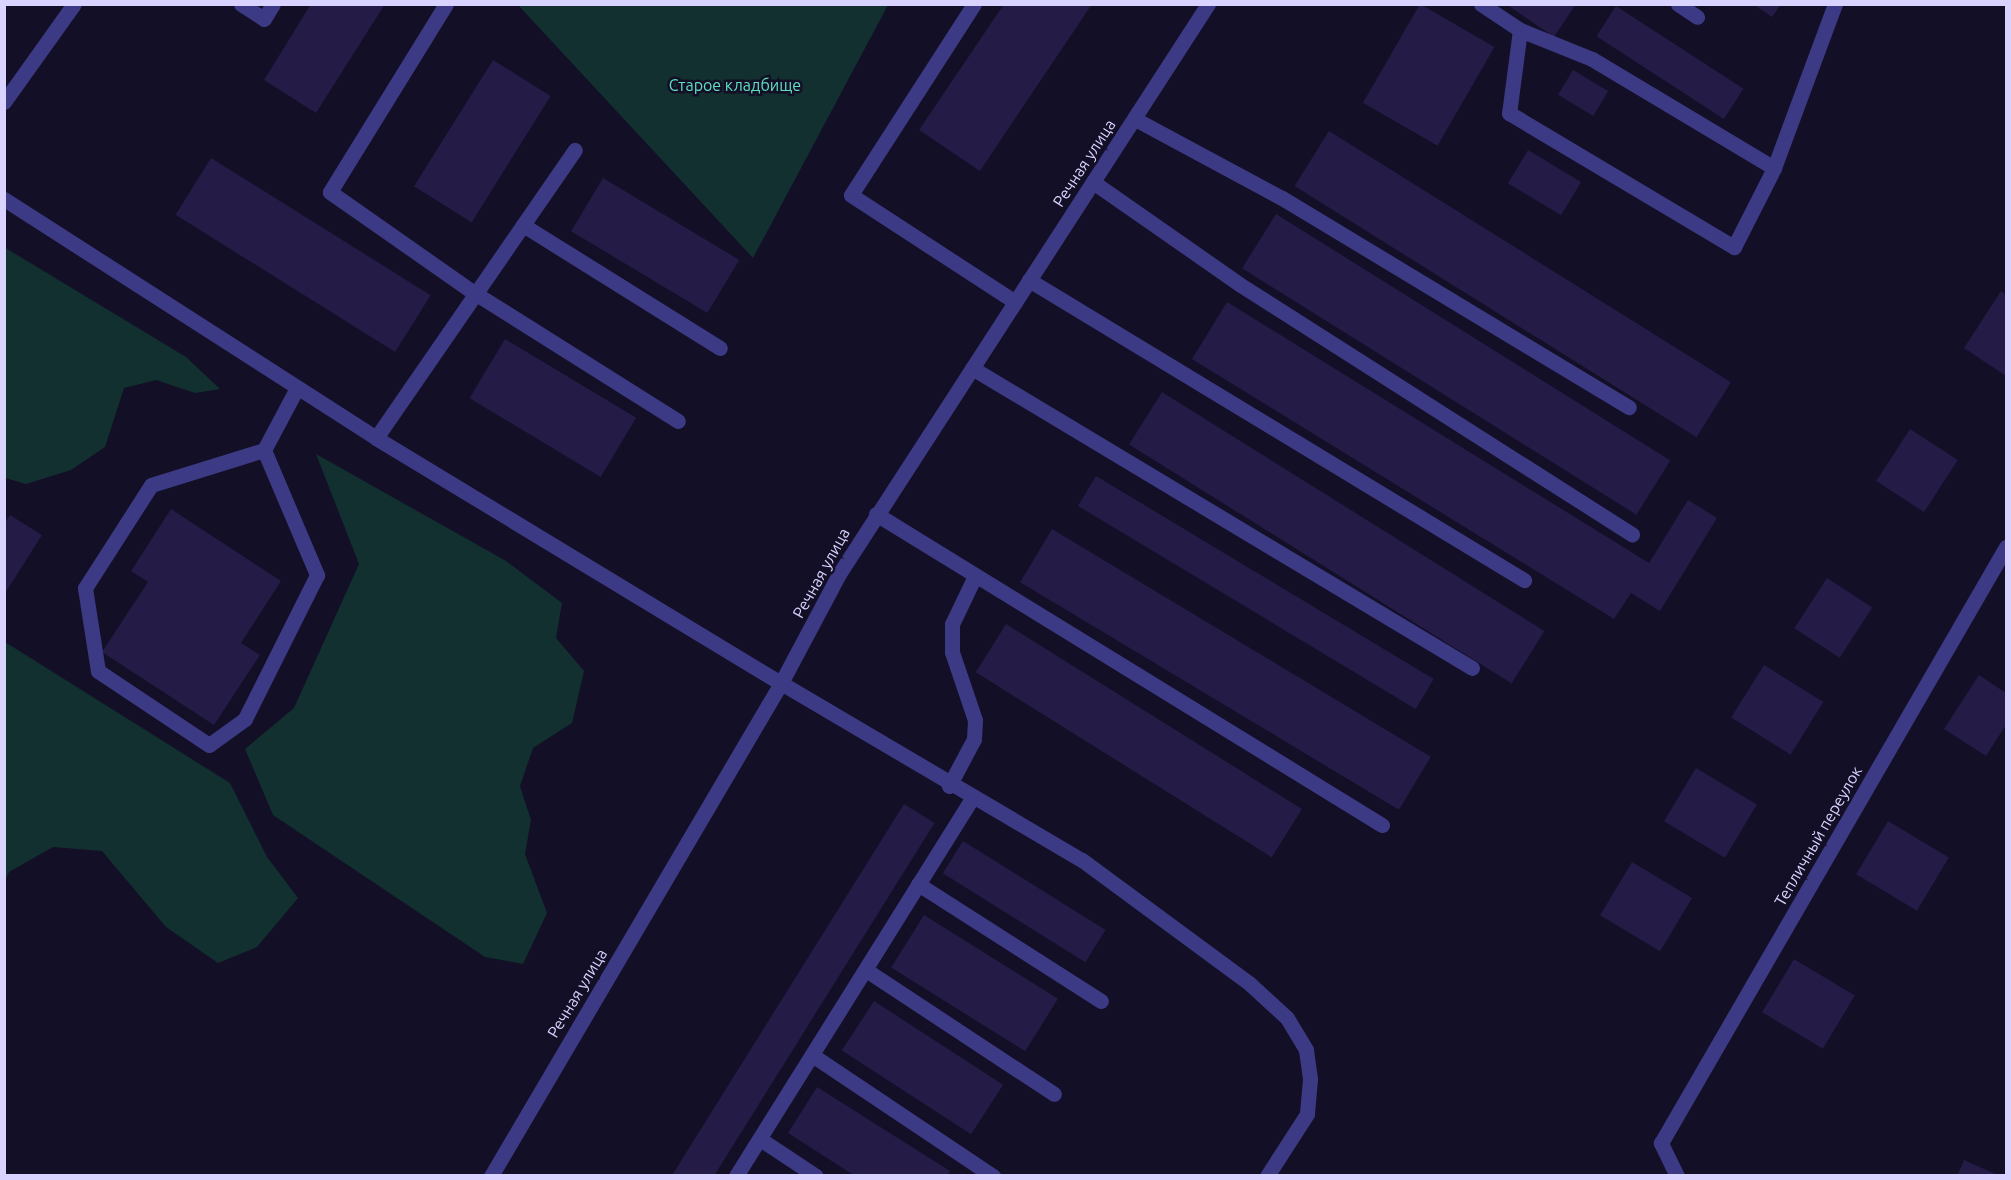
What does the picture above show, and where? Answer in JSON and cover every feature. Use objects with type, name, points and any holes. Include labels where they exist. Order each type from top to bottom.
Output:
[{"type":"street","points":[[4,102],[74,4]]},
{"type":"street","points":[[241,4],[264,19],[273,4]]},
{"type":"street","points":[[446,4],[330,192],[473,292],[678,421]]},
{"type":"street","points":[[974,4],[851,195],[1015,302]]},
{"type":"street","points":[[1481,4],[1520,30],[1592,59],[1774,168]]},
{"type":"street","points":[[1678,4],[1697,17]]},
{"type":"street","points":[[1520,30],[1509,113],[1734,247],[1774,168],[1835,4]]},
{"type":"street","name":"Речная улица","points":[[491,1176],[782,683],[876,514],[1208,5]]},
{"type":"street","points":[[1135,119],[1282,198],[1629,407]]},
{"type":"street","points":[[376,438],[473,292],[575,150]]},
{"type":"street","points":[[1093,182],[1239,284],[1632,534]]},
{"type":"street","points":[[4,199],[376,438],[949,786],[1090,867],[1250,984],[1287,1018],[1306,1050],[1311,1079],[1307,1114],[1267,1176]]},
{"type":"street","points":[[523,225],[720,348]]},
{"type":"street","points":[[1029,280],[1524,580]]},
{"type":"street","points":[[972,368],[1472,668]]},
{"type":"street","points":[[264,450],[317,575],[245,719],[209,745],[98,671],[85,588],[151,485],[264,450],[297,387]]},
{"type":"street","points":[[876,514],[1382,825]]},
{"type":"street","name":"Тепличный переулок","points":[[1677,1176],[1661,1143],[2007,547]]},
{"type":"street","points":[[949,786],[974,740],[975,720],[952,652],[952,624],[975,576]]},
{"type":"street","points":[[736,1176],[972,799]]},
{"type":"street","points":[[918,884],[1101,1001]]},
{"type":"street","points":[[866,970],[1054,1094]]},
{"type":"street","points":[[812,1055],[993,1176]]},
{"type":"street","points":[[760,1139],[816,1176]]},
{"type":"green space","name":"Старое кладбище","points":[[518,5],[888,5],[753,258]]},
{"type":"green space","points":[[4,247],[186,357],[220,389],[195,393],[156,380],[124,388],[105,447],[71,470],[26,484],[5,478]]},
{"type":"green space","points":[[316,454],[506,561],[562,603],[556,638],[584,671],[572,723],[533,748],[520,786],[531,820],[525,854],[547,913],[523,964],[485,957],[273,815],[245,749],[294,708],[359,564]]},
{"type":"green space","points":[[5,642],[230,783],[267,857],[298,898],[257,947],[218,963],[166,927],[102,851],[53,847],[9,872],[5,881]]},
{"type":"building","points":[[311,4],[385,4],[316,113],[264,80]]},
{"type":"building","points":[[1004,4],[1092,4],[980,171],[919,130]]},
{"type":"building","points":[[1420,4],[1494,47],[1437,146],[1363,103]]},
{"type":"building","points":[[1506,4],[1576,4],[1554,37]]},
{"type":"building","points":[[1753,4],[1781,4],[1772,17]]},
{"type":"building","points":[[1616,6],[1743,89],[1724,119],[1596,36]]},
{"type":"building","points":[[493,60],[551,96],[472,222],[414,186]]},
{"type":"building","points":[[1573,70],[1608,91],[1593,116],[1558,95]]},
{"type":"building","points":[[1329,131],[1731,382],[1697,437],[1295,186]]},
{"type":"building","points":[[1528,150],[1581,182],[1561,215],[1508,183]]},
{"type":"building","points":[[211,158],[431,295],[395,352],[175,215]]},
{"type":"building","points":[[603,178],[739,260],[707,313],[571,231]]},
{"type":"building","points":[[1276,214],[1670,460],[1636,515],[1242,268]]},
{"type":"building","points":[[2001,291],[2006,295],[2006,376],[1964,348]]},
{"type":"building","points":[[1227,302],[1649,563],[1688,500],[1717,518],[1660,611],[1631,593],[1614,619],[1192,359]]},
{"type":"building","points":[[505,339],[636,418],[601,477],[469,398]]},
{"type":"building","points":[[1162,392],[1544,631],[1512,684],[1129,445]]},
{"type":"building","points":[[1910,429],[1958,460],[1924,512],[1876,481]]},
{"type":"building","points":[[1096,476],[1434,679],[1416,709],[1078,506]]},
{"type":"building","points":[[171,509],[281,581],[241,643],[260,655],[214,725],[102,652],[148,582],[131,571]]},
{"type":"building","points":[[10,515],[42,535],[4,595],[4,524]]},
{"type":"building","points":[[1052,529],[1431,757],[1399,810],[1020,582]]},
{"type":"building","points":[[1827,578],[1872,607],[1840,658],[1794,628]]},
{"type":"building","points":[[1006,624],[1302,809],[1272,857],[976,672]]},
{"type":"building","points":[[1764,665],[1823,702],[1791,755],[1731,718]]},
{"type":"building","points":[[1979,675],[2006,693],[2006,725],[1986,756],[1944,729]]},
{"type":"building","points":[[1696,768],[1757,805],[1725,858],[1664,821]]},
{"type":"building","points":[[904,804],[935,823],[714,1176],[672,1176]]},
{"type":"building","points":[[1888,821],[1949,858],[1917,911],[1856,874]]},
{"type":"building","points":[[963,841],[1105,930],[1085,962],[943,873]]},
{"type":"building","points":[[1632,862],[1692,898],[1660,951],[1600,915]]},
{"type":"building","points":[[924,915],[1058,999],[1025,1051],[891,968]]},
{"type":"building","points":[[1794,959],[1855,996],[1823,1049],[1762,1012]]},
{"type":"building","points":[[874,1001],[1003,1085],[971,1134],[842,1050]]},
{"type":"building","points":[[817,1087],[950,1171],[947,1176],[855,1176],[788,1133]]},
{"type":"building","points":[[1964,1160],[2000,1176],[1957,1176]]}]
